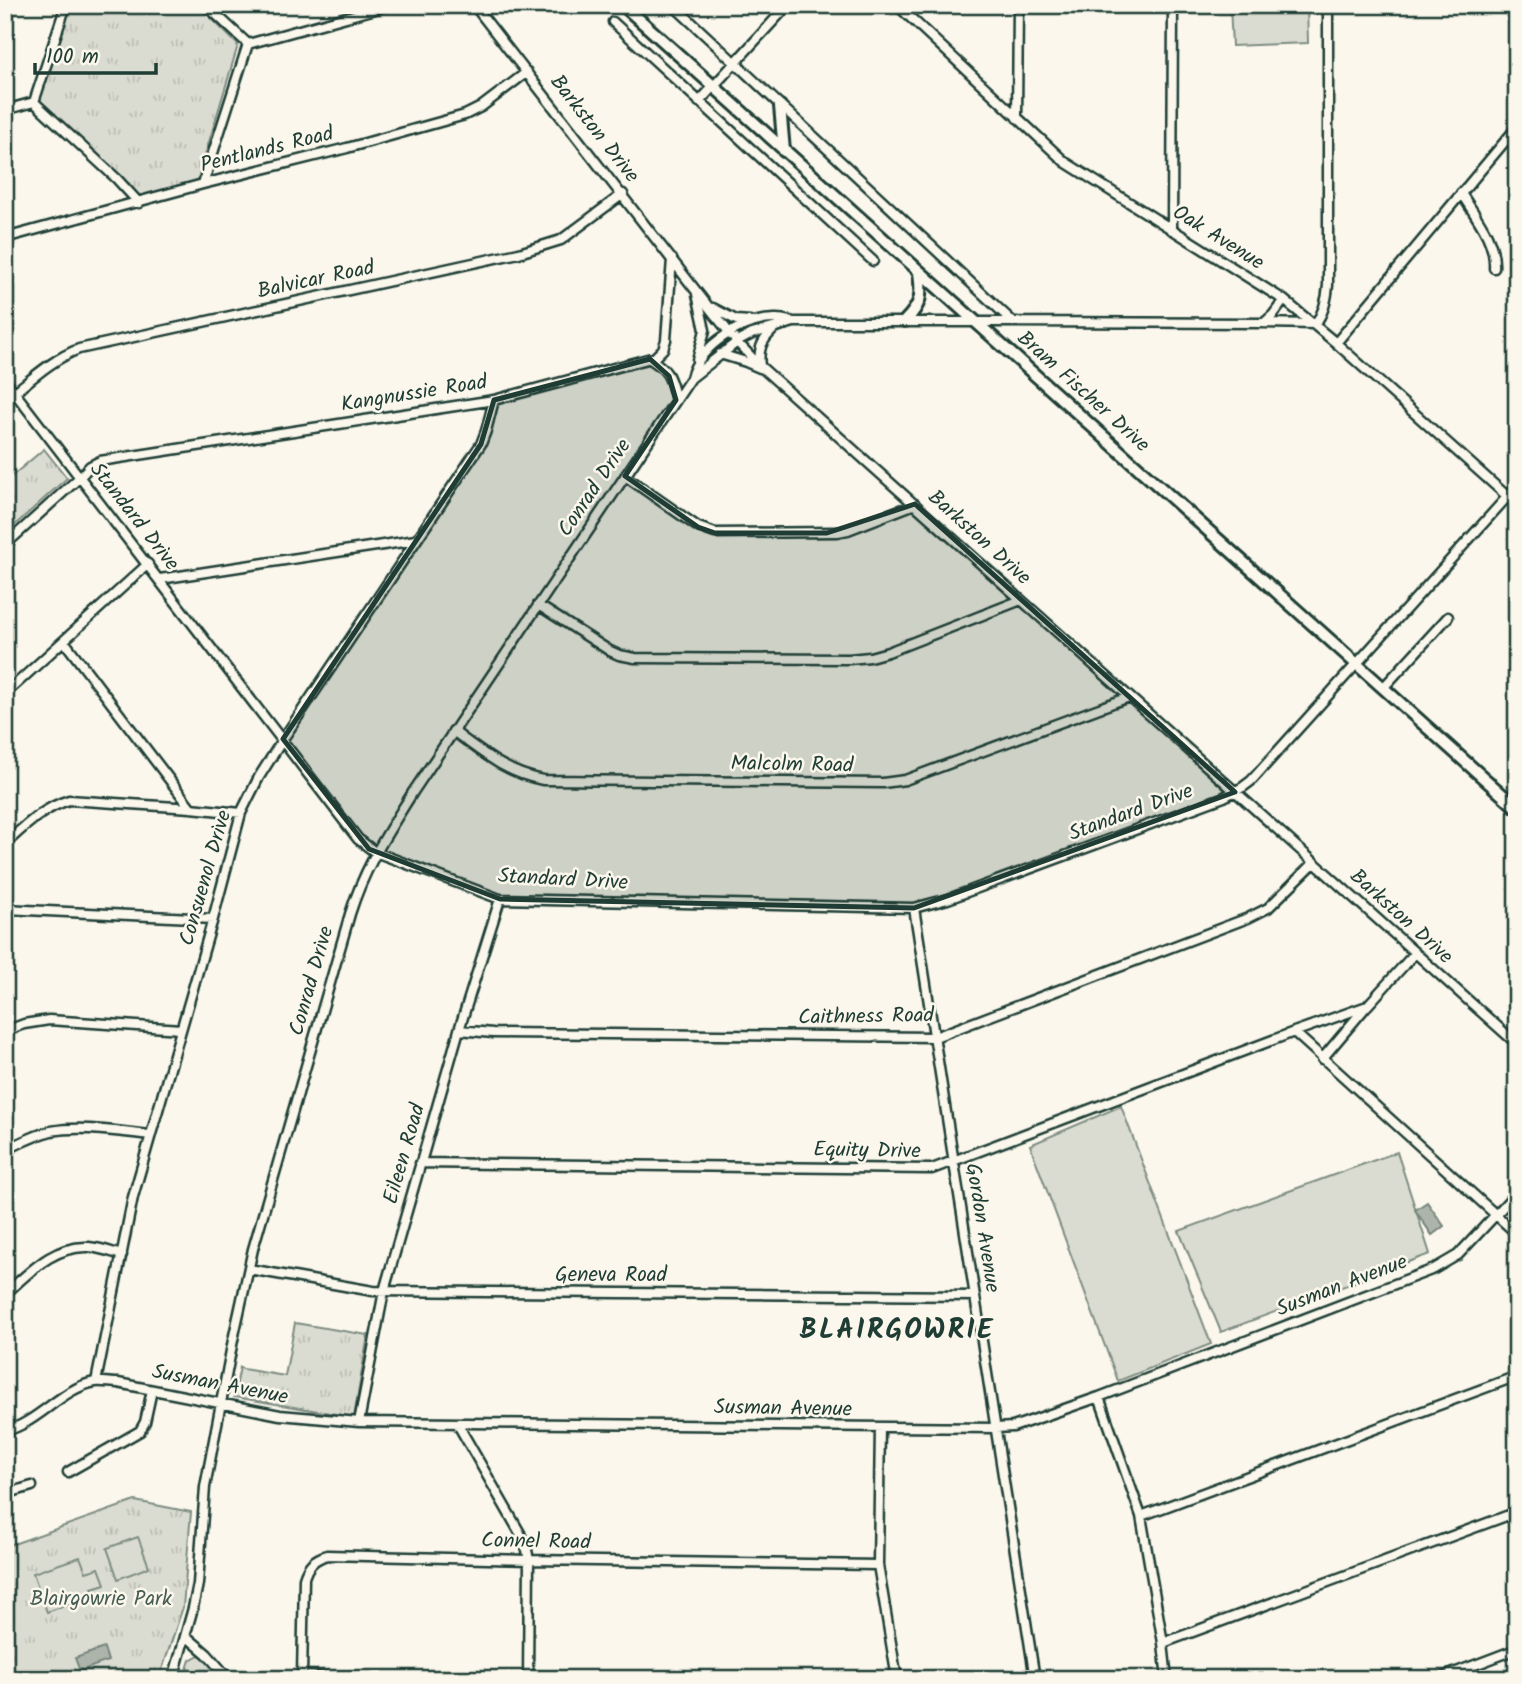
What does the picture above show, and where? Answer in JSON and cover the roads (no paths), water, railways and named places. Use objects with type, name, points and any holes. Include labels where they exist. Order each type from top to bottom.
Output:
[{"type":"main road","name":"Bram Fischer Drive","points":[[622,5],[1517,808]]},
{"type":"main road","points":[[780,106],[784,151]]},
{"type":"main road","points":[[905,321],[919,302],[919,272]]},
{"type":"street","points":[[34,102],[66,5]]},
{"type":"street","points":[[206,5],[248,44]]},
{"type":"street","points":[[248,44],[390,5]]},
{"type":"street","name":"Barkston Drive","points":[[474,5],[707,305],[737,342],[763,368],[1517,1044]]},
{"type":"street","name":"Bram Fischer Drive","points":[[673,5],[1013,321]]},
{"type":"street","points":[[699,102],[788,5]]},
{"type":"street","name":"Oak Avenue","points":[[897,5],[1072,167],[1284,300],[1315,324],[1517,505]]},
{"type":"street","points":[[1017,118],[1018,5]]},
{"type":"street","points":[[1172,230],[1173,5]]},
{"type":"street","points":[[707,305],[736,320],[759,321],[776,318],[794,322],[1315,324],[1326,300],[1328,285],[1328,5]]},
{"type":"street","points":[[613,22],[873,261]]},
{"type":"street","points":[[203,184],[248,44]]},
{"type":"street","name":"Pentlands Road","points":[[5,238],[465,115],[481,107],[527,72]]},
{"type":"street","points":[[5,110],[34,102]]},
{"type":"street","points":[[34,102],[117,178],[139,203]]},
{"type":"street","points":[[1336,343],[1517,127]]},
{"type":"street","points":[[1461,193],[1491,242],[1495,257],[1494,268]]},
{"type":"street","name":"Balvicar Road","points":[[15,392],[53,362],[79,349],[552,244],[623,194]]},
{"type":"street","points":[[672,259],[665,345],[659,354],[650,359],[660,365],[669,376],[676,400]]},
{"type":"street","points":[[696,290],[705,330],[696,363]]},
{"type":"street","points":[[1264,323],[1284,300]]},
{"type":"street","name":"Conrad Drive","points":[[173,1679],[198,1584],[205,1487],[248,1269],[350,914],[362,881],[375,852],[453,731],[691,378],[696,363],[730,333],[759,321]]},
{"type":"street","name":"Conrad Drive","points":[[691,378],[737,342],[752,334],[794,322]]},
{"type":"street","points":[[720,354],[763,368],[760,348],[774,329]]},
{"type":"street","name":"Kangnussie Road","points":[[5,545],[90,466],[108,460],[494,400],[650,359]]},
{"type":"street","name":"Standard Drive","points":[[5,380],[358,839],[375,852],[500,899],[914,908],[948,899],[1235,792],[1251,781],[1517,486]]},
{"type":"street","name":"Consuenol Drive","points":[[96,1382],[133,1197],[241,813],[259,777],[283,739],[481,444],[494,400]]},
{"type":"street","points":[[625,476],[685,519],[715,533],[838,532],[915,504]]},
{"type":"street","points":[[160,579],[416,540]]},
{"type":"street","points":[[5,694],[148,564]]},
{"type":"street","points":[[538,605],[610,651],[635,658],[849,659],[888,652],[1021,600]]},
{"type":"street","points":[[1383,688],[1448,617]]},
{"type":"street","points":[[64,641],[191,808]]},
{"type":"street","name":"Malcolm Road","points":[[453,731],[498,764],[524,776],[542,780],[883,783],[905,780],[1129,697]]},
{"type":"street","points":[[5,844],[41,813],[69,800],[241,813]]},
{"type":"street","name":"Caithness Road","points":[[459,1030],[493,1033],[935,1037],[1261,912],[1314,863]]},
{"type":"street","name":"Eileen Road","points":[[359,1422],[384,1291],[459,1030],[500,899]]},
{"type":"street","name":"Gordon Avenue","points":[[914,908],[1035,1679]]},
{"type":"street","points":[[5,909],[213,919]]},
{"type":"street","name":"Equity Drive","points":[[1322,1059],[1415,953]]},
{"type":"street","name":"Equity Drive","points":[[420,1163],[928,1169],[1367,1006]]},
{"type":"street","points":[[5,1031],[24,1024],[49,1020],[181,1029]]},
{"type":"street","points":[[1294,1032],[1517,1234]]},
{"type":"street","points":[[5,1150],[40,1134],[62,1130],[85,1129],[151,1135]]},
{"type":"street","name":"Susman Avenue","points":[[96,1382],[118,1383],[308,1419],[359,1422],[1013,1427],[1434,1269],[1458,1255],[1517,1192]]},
{"type":"street","points":[[5,1294],[34,1267],[62,1251],[86,1247],[122,1255]]},
{"type":"street","name":"Geneva Road","points":[[248,1269],[384,1291],[975,1296]]},
{"type":"street","points":[[1141,1516],[1517,1376]]},
{"type":"street","points":[[5,1431],[23,1424],[79,1388],[96,1382]]},
{"type":"street","points":[[68,1472],[139,1431],[145,1422],[152,1390]]},
{"type":"street","points":[[1099,1396],[1141,1516],[1167,1679]]},
{"type":"street","points":[[457,1423],[527,1550],[528,1679]]},
{"type":"street","points":[[880,1427],[878,1565],[897,1679]]},
{"type":"street","points":[[5,1494],[33,1486]]},
{"type":"street","points":[[1163,1643],[1514,1514],[1517,1530]]},
{"type":"street","name":"Connel Road","points":[[301,1678],[304,1578],[310,1564],[327,1555],[878,1565]]},
{"type":"street","points":[[186,1636],[207,1654],[229,1679]]},
{"type":"street","points":[[1438,1679],[1517,1649]]},
{"type":"street","points":[[301,1678],[383,1679]]},
{"type":"district","name":"BLAIRGOWRIE","points":[[897,1330]]},
{"type":"park label","name":"Blairgowrie Park","points":[[101,1599]]}]
